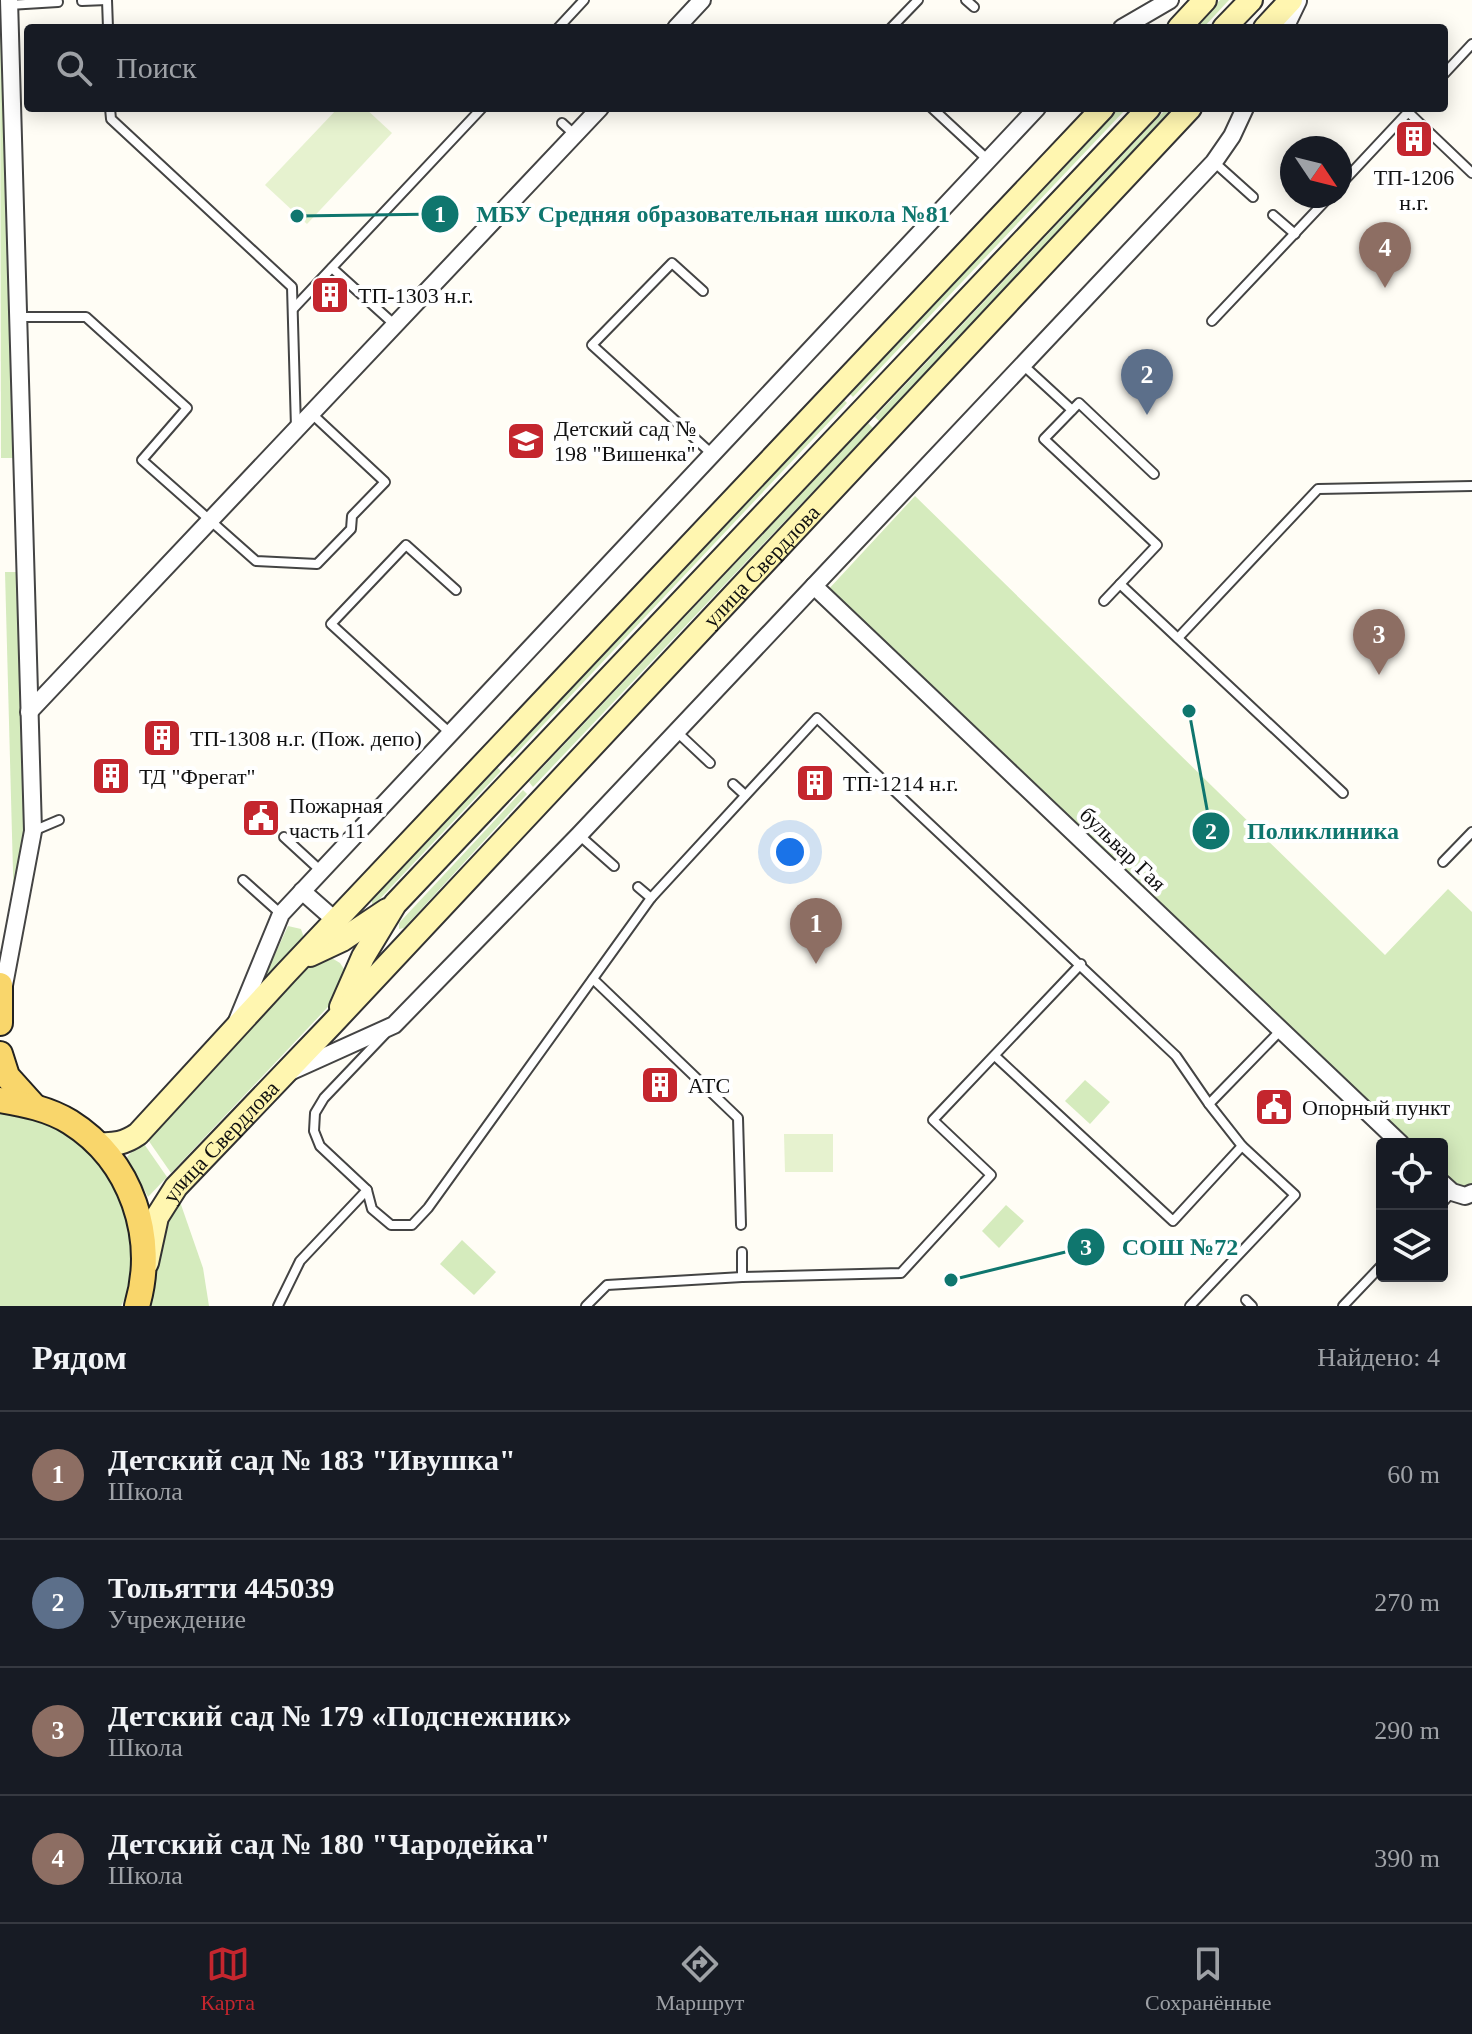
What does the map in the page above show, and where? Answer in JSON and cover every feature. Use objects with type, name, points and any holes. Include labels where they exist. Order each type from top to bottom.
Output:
[{"type":"main road","points":[[1183,24],[1205,0]]},
{"type":"main road","points":[[1228,24],[1251,0]]},
{"type":"main road","points":[[1269,24],[1291,0]]},
{"type":"main road","name":"улица Свердлова","points":[[98,1144],[127,1142],[138,1134],[286,973],[1099,112]]},
{"type":"main road","name":"улица Свердлова","points":[[331,1025],[375,935],[395,904],[1145,112]]},
{"type":"main road","name":"улица Свердлова","points":[[140,1296],[157,1217],[166,1201],[1186,112]]},
{"type":"main road","name":"улица Свердлова","points":[[286,973],[395,904]]},
{"type":"main road","points":[[321,950],[344,959],[353,980]]},
{"type":"main road","points":[[0,985],[0,1023]]},
{"type":"main road","points":[[0,1054],[7,1076],[34,1106]]},
{"type":"main road","points":[[0,1100],[34,1106],[69,1121],[98,1144],[126,1180],[142,1222],[140,1296]]},
{"type":"street","points":[[680,24],[702,0]]},
{"type":"street","points":[[1129,24],[1170,0]]},
{"type":"street","points":[[1287,24],[1298,0]]},
{"type":"street","points":[[0,1001],[33,831],[9,2]]},
{"type":"street","points":[[29,712],[596,112]]},
{"type":"street","points":[[232,1034],[281,914],[1033,112]]},
{"type":"street","points":[[284,1075],[394,1025],[677,732],[1214,162],[1232,136],[1243,112]]},
{"type":"street","name":"бульвар Гая","points":[[814,586],[1395,1138]]},
{"type":"street","points":[[302,891],[336,921]]},
{"type":"street","points":[[1448,1193],[1465,1196],[1472,1193]]},
{"type":"lane","points":[[82,1],[107,0],[108,24]]},
{"type":"lane","points":[[562,24],[584,0]]},
{"type":"lane","points":[[895,24],[918,0]]},
{"type":"lane","points":[[9,2],[58,2]]},
{"type":"lane","points":[[1448,70],[1472,44]]},
{"type":"lane","points":[[110,112],[111,119],[292,287],[296,430]]},
{"type":"lane","points":[[294,308],[478,112]]},
{"type":"lane","points":[[936,112],[988,160]]},
{"type":"lane","points":[[1352,172],[1408,112]]},
{"type":"lane","points":[[1412,112],[1472,173]]},
{"type":"lane","points":[[562,123],[575,135]]},
{"type":"lane","points":[[1214,162],[1253,197]]},
{"type":"lane","points":[[1212,321],[1319,208]]},
{"type":"lane","points":[[1273,215],[1295,234]]},
{"type":"lane","points":[[703,291],[672,263],[592,345],[712,454]]},
{"type":"lane","points":[[332,268],[395,325]]},
{"type":"lane","points":[[18,317],[86,317],[187,408],[142,460],[256,561],[317,564],[351,529],[352,516],[385,482],[312,414]]},
{"type":"lane","points":[[1023,365],[1072,410]]},
{"type":"lane","points":[[1104,601],[1157,545],[1044,439],[1079,403],[1154,474]]},
{"type":"lane","points":[[1178,638],[1318,489],[1472,486]]},
{"type":"lane","points":[[450,733],[331,624],[406,545],[456,590]]},
{"type":"lane","points":[[1120,584],[1343,793]]},
{"type":"lane","points":[[394,1025],[324,1098],[315,1113],[314,1131],[320,1146],[367,1190],[372,1209],[391,1225],[412,1225],[428,1208],[651,898],[817,718],[1176,1056],[1242,1146],[1295,1195],[1190,1306]]},
{"type":"lane","points":[[677,732],[710,763]]},
{"type":"lane","points":[[733,784],[745,795]]},
{"type":"lane","points":[[33,831],[59,820]]},
{"type":"lane","points":[[1443,862],[1472,832]]},
{"type":"lane","points":[[579,835],[614,866]]},
{"type":"lane","points":[[284,837],[321,871]]},
{"type":"lane","points":[[243,880],[281,914]]},
{"type":"lane","points":[[638,887],[651,898]]},
{"type":"lane","points":[[586,1306],[607,1285],[742,1277],[901,1273],[991,1175],[933,1120],[1081,964]]},
{"type":"lane","points":[[593,979],[738,1118],[741,1225]]},
{"type":"lane","points":[[1209,1104],[1281,1030]]},
{"type":"lane","points":[[995,1056],[1173,1221],[1242,1146]]},
{"type":"lane","points":[[278,1306],[300,1261],[367,1190]]},
{"type":"lane","points":[[742,1252],[742,1277]]},
{"type":"lane","points":[[1343,1306],[1376,1271]]},
{"type":"green space","points":[[0,0],[6,0],[18,458],[1,458]]},
{"type":"green space","points":[[1220,0],[1229,0],[1207,24],[1197,24]]},
{"type":"green space","points":[[334,112],[369,112],[392,133],[307,224],[265,185]]},
{"type":"green space","points":[[1113,112],[1123,112],[853,397],[848,392]]},
{"type":"green space","points":[[1163,112],[1173,112],[880,422],[875,417]]},
{"type":"green space","points":[[842,398],[847,403],[512,758],[507,753]]},
{"type":"green space","points":[[868,423],[873,428],[533,787],[529,782]]},
{"type":"green space","points":[[915,496],[1385,955],[1448,889],[1472,912],[1472,1185],[1464,1193],[1448,1178],[1448,1138],[1406,1138],[826,592]]},
{"type":"green space","points":[[5,572],[22,572],[30,822],[14,910]]},
{"type":"green space","points":[[496,766],[501,771],[372,904],[372,898]]},
{"type":"green space","points":[[523,790],[527,794],[404,928],[399,929],[399,923]]},
{"type":"green space","points":[[288,926],[301,929],[304,938],[266,979],[264,978]]},
{"type":"green space","points":[[330,957],[340,963],[348,975],[343,991],[171,1173],[146,1137],[315,958]]},
{"type":"green space","points":[[1085,1080],[1110,1102],[1090,1124],[1065,1101]]},
{"type":"green space","points":[[0,1106],[71,1130],[102,1160],[125,1202],[134,1249],[126,1296],[121,1306],[0,1306]]},
{"type":"green space","points":[[784,1134],[833,1134],[833,1172],[785,1172]]},
{"type":"green space","points":[[142,1141],[167,1177],[148,1197],[127,1157]]},
{"type":"green space","points":[[178,1196],[203,1268],[209,1306],[145,1306],[153,1248]]},
{"type":"green space","points":[[1006,1205],[1024,1221],[999,1248],[982,1231]]},
{"type":"green space","points":[[462,1240],[496,1272],[474,1295],[440,1264]]},
{"type":"place","name":"ТП-1206 н.г.","points":[[1414,139]]},
{"type":"place","name":"МБУ Средняя образовательная школа №81","points":[[297,216]]},
{"type":"place","name":"Детский сад № 180 \"Чародейка\"","points":[[1385,288]]},
{"type":"place","name":"ТП-1303 н.г.","points":[[330,295]]},
{"type":"place","name":"Тольятти 445039","points":[[1147,415]]},
{"type":"place","name":"Детский сад № 198 \"Вишенка\"","points":[[526,441]]},
{"type":"place","name":"Детский сад № 179 «Подснежник»","points":[[1379,675]]},
{"type":"place","name":"Поликлиника","points":[[1189,711]]},
{"type":"place","name":"ТП-1308 н.г. (Пож. депо)","points":[[162,738]]},
{"type":"place","name":"ТД \"Фрегат\"","points":[[111,776]]},
{"type":"place","name":"ТП-1214 н.г.","points":[[815,783]]},
{"type":"place","name":"Пожарная часть 11","points":[[261,818]]},
{"type":"place","name":"Детский сад № 183 \"Ивушка\"","points":[[816,964]]},
{"type":"place","name":"АТС","points":[[660,1085]]},
{"type":"place","name":"Опорный пункт","points":[[1274,1107]]},
{"type":"place","name":"СОШ №72","points":[[951,1280]]}]
